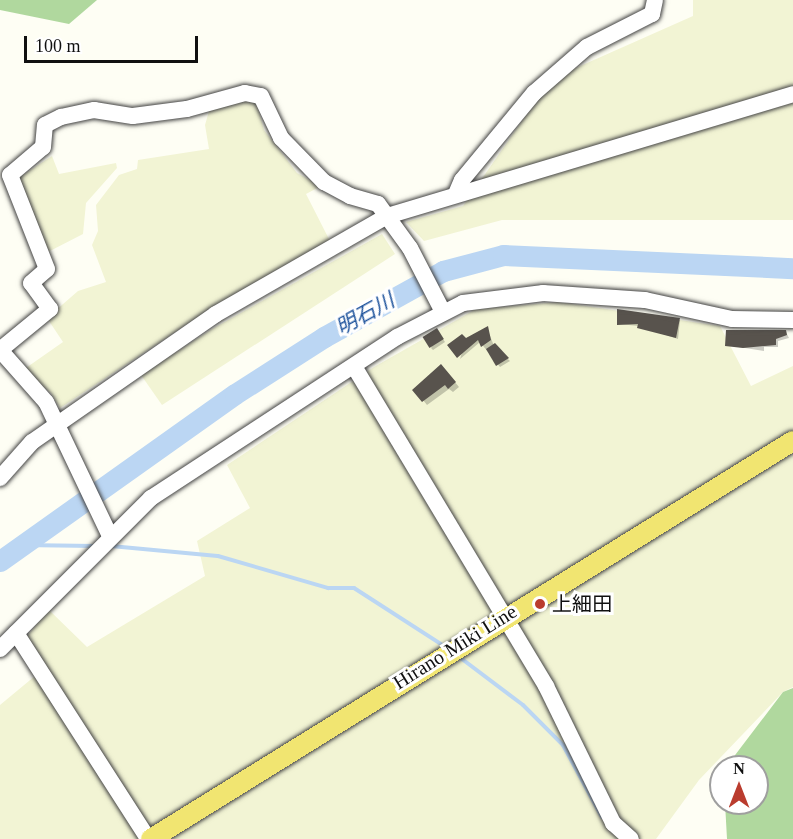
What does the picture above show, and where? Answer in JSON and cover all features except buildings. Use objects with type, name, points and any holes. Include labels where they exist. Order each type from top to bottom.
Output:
[{"type":"main road","name":"Hirano Miki Line","points":[[149,839],[506,615],[793,441]]},
{"type":"street","points":[[456,194],[462,180],[534,93],[587,46],[652,14],[655,0]]},
{"type":"street","points":[[110,536],[46,402],[0,350],[50,309],[31,283],[47,268],[10,175],[43,147],[45,125],[61,117],[94,110],[133,116],[187,109],[245,93],[261,96],[281,138],[324,182],[350,196],[378,204],[410,248],[443,312]]},
{"type":"street","points":[[0,478],[32,442],[216,314],[387,216],[793,94]]},
{"type":"street","points":[[0,650],[110,536],[151,498],[355,368],[397,337],[443,312],[489,297],[543,292],[645,300],[732,319],[793,320]]},
{"type":"street","points":[[355,368],[506,615],[546,686],[613,823],[631,839]]},
{"type":"street","points":[[16,633],[149,839]]},
{"type":"green space","points":[[0,0],[97,0],[69,24],[0,10]]},
{"type":"green space","points":[[693,0],[793,0],[793,220],[502,220],[424,241],[406,222],[463,206],[551,79],[693,16]]},
{"type":"green space","points":[[231,100],[256,101],[264,130],[297,173],[321,186],[306,194],[331,243],[198,317],[60,408],[51,393],[23,370],[63,342],[47,318],[78,291],[106,282],[92,245],[98,231],[96,205],[119,175],[137,169],[138,160],[209,149],[205,125],[209,111]]},
{"type":"green space","points":[[52,156],[59,174],[116,163],[117,168],[86,203],[83,234],[48,252],[18,178]]},
{"type":"green space","points":[[382,234],[395,254],[162,405],[141,375],[212,329]]},
{"type":"green space","points":[[559,302],[720,326],[751,386],[793,366],[793,687],[783,692],[723,755],[709,755],[709,770],[656,839],[0,839],[0,705],[41,671],[26,638],[48,609],[87,647],[205,576],[197,541],[250,508],[227,465],[374,367],[476,309]]},
{"type":"green space","points":[[793,688],[793,839],[727,839],[726,815],[769,815],[769,755],[735,755],[783,692]]},
{"type":"waterway","name":"明石川","points":[[0,561],[235,394],[324,337],[443,271],[503,255],[793,268]]},
{"type":"waterway","points":[[21,545],[95,546]]},
{"type":"waterway","points":[[111,546],[218,556],[328,588],[354,588],[447,648]]},
{"type":"waterway","points":[[458,656],[523,705],[563,745],[602,817]]},
{"type":"place","name":"上細田","points":[[540,604]]}]
